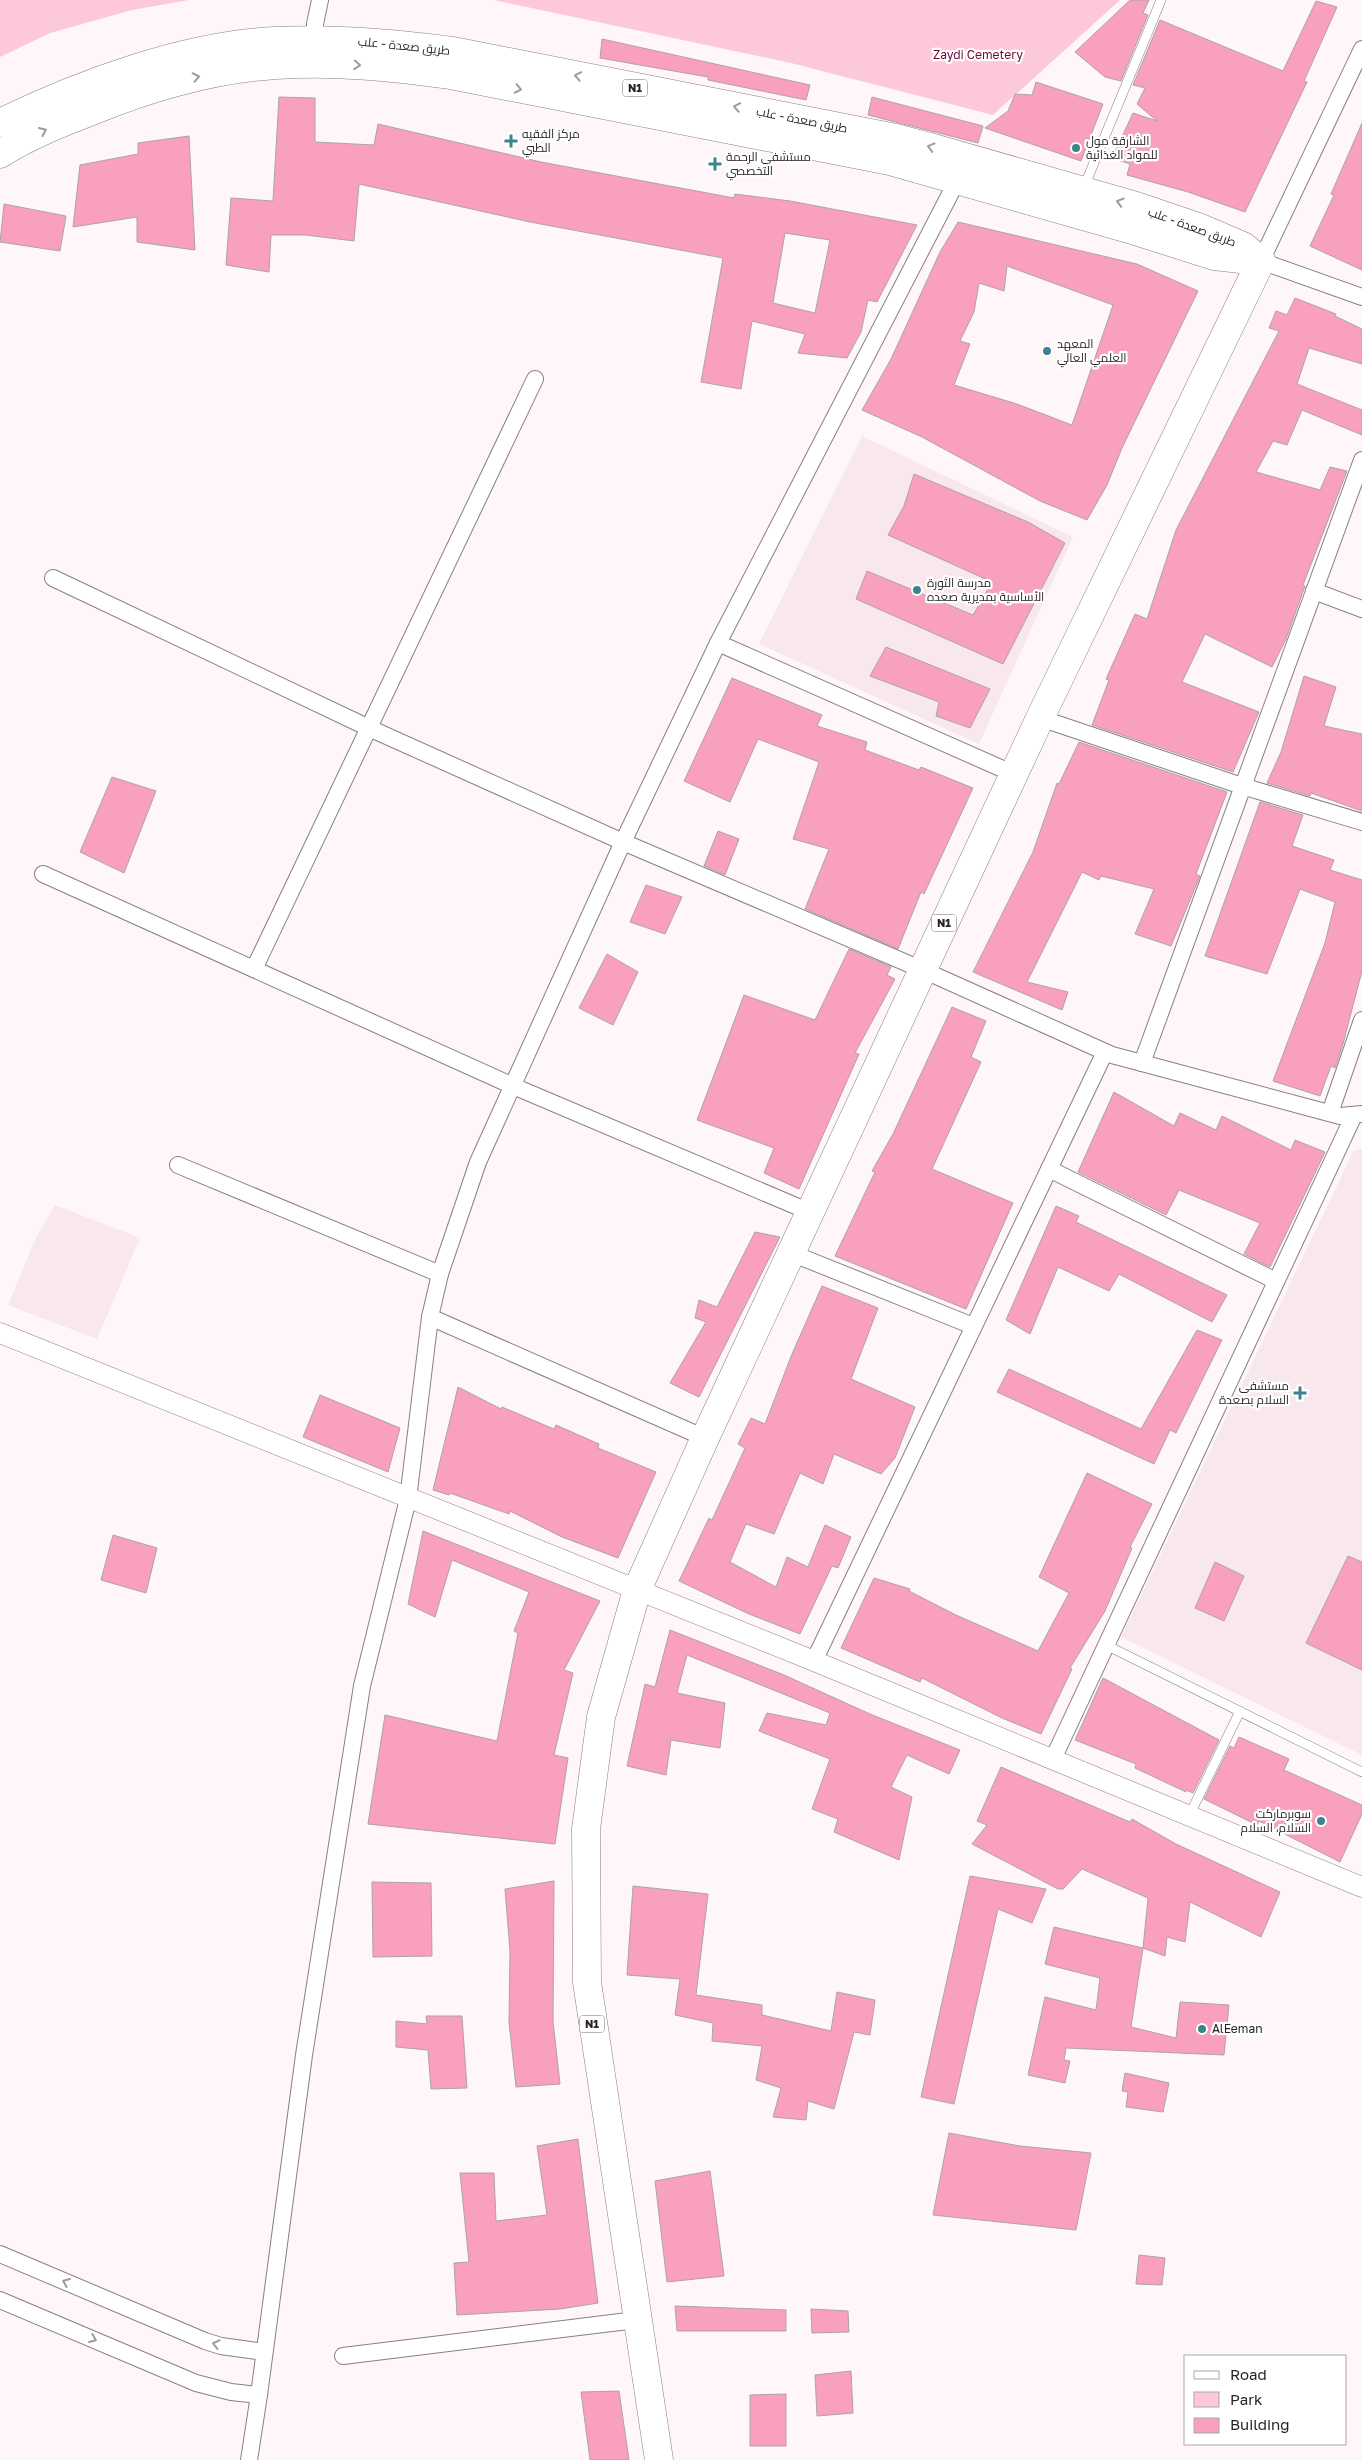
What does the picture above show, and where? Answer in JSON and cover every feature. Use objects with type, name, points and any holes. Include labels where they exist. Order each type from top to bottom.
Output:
[{"type":"highway","name":"طريق صعدة - علب","points":[[0,123],[127,72],[188,54],[274,41],[315,52]]},
{"type":"highway","name":"طريق صعدة - علب","points":[[2,150],[100,107],[193,78],[276,65],[315,52],[384,44],[453,51],[896,138],[963,168],[1214,256],[1261,261]]},
{"type":"highway","name":"طريق صعدة - علب","points":[[963,168],[1082,191],[1223,236],[1243,246],[1261,261]]},
{"type":"highway","name":"N1","points":[[659,2460],[636,2320],[586,1982],[586,1829],[601,1717],[636,1590],[1040,718],[1261,261]]},
{"type":"street","points":[[315,52],[320,0]]},
{"type":"street","points":[[1362,49],[1261,261],[1362,297]]},
{"type":"street","points":[[249,2460],[304,2055],[362,1686],[408,1499],[430,1317],[440,1274],[478,1162],[623,842],[718,644],[963,168]]},
{"type":"street","points":[[254,968],[535,379]]},
{"type":"street","points":[[1142,1063],[1362,460]]},
{"type":"street","points":[[53,578],[369,728],[623,842],[922,970],[1105,1052],[1340,1116],[1358,1115],[1276,1280],[1053,1759]]},
{"type":"street","points":[[1314,591],[1362,609]]},
{"type":"street","points":[[718,644],[1014,774]]},
{"type":"street","points":[[1040,718],[1242,786],[1362,822]]},
{"type":"street","points":[[43,874],[513,1086],[810,1212]]},
{"type":"street","points":[[1330,1113],[1362,1020]]},
{"type":"street","points":[[814,1661],[1105,1052]]},
{"type":"street","points":[[178,1165],[440,1274]]},
{"type":"street","points":[[1049,1169],[1276,1280]]},
{"type":"street","points":[[791,1253],[973,1326]]},
{"type":"street","points":[[430,1317],[705,1438]]},
{"type":"street","points":[[0,1333],[814,1661],[1362,1887]]},
{"type":"street","points":[[0,2254],[205,2341],[221,2346],[264,2352]]},
{"type":"street","points":[[0,2300],[196,2383],[231,2392],[259,2395]]},
{"type":"street","points":[[342,2356],[636,2320]]},
{"type":"lane","points":[[1082,191],[1161,0]]},
{"type":"lane","points":[[1106,1645],[1362,1772]]},
{"type":"lane","points":[[1189,1816],[1240,1711]]},
{"type":"shaded area","name":"مدرسة الثورة الأساسية بمديرية صعده","points":[[862,436],[1073,537],[979,744],[759,644]]},
{"type":"shaded area","name":"مستشفى السلام بصعدة","points":[[1354,1150],[1362,1150],[1362,1755],[1121,1637]]},
{"type":"shaded area","points":[[55,1205],[140,1238],[97,1339],[8,1305],[35,1240]]},
{"type":"green space","points":[[0,0],[189,0],[132,10],[50,33],[0,57]]},
{"type":"green space","name":"Zaydi Cemetery","points":[[494,0],[1120,0],[993,115],[791,63]]},
{"type":"building","points":[[1130,0],[1149,0],[1143,13],[1148,15],[1121,81],[1105,77],[1075,52]]},
{"type":"building","points":[[1316,1],[1337,7],[1304,81],[1307,82],[1245,212],[1188,192],[1127,175],[1130,164],[1112,158],[1133,113],[1157,121],[1137,104],[1145,88],[1133,85],[1160,20],[1283,71]]},
{"type":"building","points":[[602,39],[810,85],[806,100],[708,80],[708,77],[600,58]]},
{"type":"building","points":[[1036,82],[1103,104],[1081,161],[985,128],[1008,111],[1015,94],[1032,95]]},
{"type":"building","points":[[279,97],[315,98],[315,142],[374,145],[378,124],[541,162],[734,198],[735,194],[790,201],[917,225],[877,302],[868,300],[861,332],[847,358],[798,353],[805,334],[752,321],[741,389],[701,382],[723,258],[530,222],[359,184],[354,241],[306,235],[271,235],[269,272],[226,265],[231,198],[273,201]],"holes":[[[785,233],[830,240],[815,313],[773,303]]]},
{"type":"building","points":[[872,97],[983,126],[978,143],[868,115]]},
{"type":"building","points":[[1362,123],[1362,270],[1310,246],[1334,195],[1331,194]]},
{"type":"building","points":[[189,136],[195,250],[137,242],[137,217],[73,227],[80,165],[138,154],[138,143]]},
{"type":"building","points":[[4,204],[66,216],[60,251],[0,242]]},
{"type":"building","points":[[958,222],[1137,264],[1198,291],[1122,448],[1107,485],[1087,520],[1040,501],[922,437],[862,410],[891,359],[940,252]],"holes":[[[1007,266],[1113,305],[1072,425],[1017,404],[954,385],[970,344],[960,341],[974,312],[979,283],[1004,291]]]},
{"type":"building","points":[[1295,298],[1336,314],[1335,316],[1362,329],[1362,364],[1309,348],[1297,384],[1362,410],[1362,435],[1302,410],[1287,445],[1273,441],[1256,472],[1320,490],[1330,467],[1347,471],[1303,585],[1305,586],[1286,639],[1272,667],[1205,634],[1182,682],[1259,712],[1233,772],[1092,725],[1109,680],[1106,679],[1135,614],[1147,619],[1176,530],[1279,331],[1269,328],[1276,311],[1287,315]]},
{"type":"building","points":[[914,474],[1028,522],[1065,543],[1003,664],[856,599],[867,571],[973,615],[992,582],[888,535],[904,506]]},
{"type":"building","points":[[886,647],[990,689],[970,728],[936,716],[939,702],[870,676]]},
{"type":"building","points":[[1304,676],[1336,687],[1324,726],[1362,734],[1362,811],[1311,793],[1310,796],[1267,783],[1281,752]]},
{"type":"building","points":[[732,678],[822,715],[817,726],[867,742],[865,750],[919,770],[921,767],[973,788],[924,894],[921,892],[898,949],[805,909],[829,849],[793,839],[819,762],[758,739],[730,802],[684,781]]},
{"type":"building","points":[[1079,742],[1227,792],[1196,874],[1200,876],[1171,946],[1135,934],[1154,889],[1101,876],[1099,880],[1082,872],[1027,982],[1068,992],[1062,1010],[973,972],[1033,852],[1057,783],[1059,784]]},
{"type":"building","points":[[112,777],[156,791],[124,873],[80,852]]},
{"type":"building","points":[[1260,802],[1303,815],[1292,846],[1334,860],[1330,870],[1362,880],[1362,971],[1335,1068],[1331,1066],[1320,1096],[1273,1081],[1325,943],[1335,902],[1300,889],[1267,974],[1205,956]]},
{"type":"building","points":[[718,831],[739,839],[725,875],[704,866]]},
{"type":"building","points":[[646,885],[682,897],[665,934],[630,922]]},
{"type":"building","points":[[849,949],[891,967],[887,975],[895,979],[855,1053],[859,1054],[799,1189],[764,1173],[774,1148],[697,1120],[744,995],[815,1020]]},
{"type":"building","points":[[607,954],[638,972],[613,1025],[579,1008]]},
{"type":"building","points":[[952,1007],[986,1021],[971,1057],[981,1062],[932,1169],[1013,1203],[966,1309],[835,1256],[875,1172],[872,1171],[893,1134]]},
{"type":"building","points":[[1114,1092],[1174,1126],[1180,1113],[1216,1130],[1222,1116],[1291,1150],[1295,1140],[1325,1152],[1270,1267],[1244,1254],[1260,1223],[1179,1190],[1166,1215],[1078,1172]]},
{"type":"building","points":[[1056,1206],[1079,1216],[1076,1222],[1227,1295],[1212,1322],[1119,1274],[1109,1291],[1058,1267],[1030,1334],[1006,1320]]},
{"type":"building","points":[[755,1232],[780,1237],[699,1397],[670,1383],[706,1322],[695,1318],[699,1300],[717,1307]]},
{"type":"building","points":[[822,1286],[878,1308],[851,1379],[915,1407],[895,1458],[881,1474],[834,1454],[823,1484],[800,1473],[774,1534],[746,1524],[730,1562],[776,1587],[787,1557],[808,1567],[825,1525],[851,1537],[838,1568],[832,1566],[800,1634],[749,1614],[679,1581],[709,1518],[712,1520],[745,1448],[738,1444],[751,1418],[765,1424],[792,1354]]},
{"type":"building","points":[[1197,1330],[1222,1340],[1176,1433],[1170,1430],[1154,1464],[997,1392],[1009,1369],[1141,1429]]},
{"type":"building","points":[[458,1387],[501,1409],[502,1407],[554,1429],[556,1425],[599,1444],[598,1448],[656,1472],[618,1558],[562,1537],[510,1511],[509,1514],[450,1493],[449,1495],[433,1490]]},
{"type":"building","points":[[320,1395],[400,1428],[388,1472],[303,1437]]},
{"type":"building","points":[[1087,1473],[1152,1504],[1130,1547],[1132,1548],[1105,1611],[1070,1668],[1072,1669],[1041,1734],[1002,1718],[922,1678],[920,1682],[841,1648],[874,1578],[910,1589],[909,1591],[956,1615],[1038,1651],[1069,1593],[1039,1577]]},
{"type":"building","points":[[423,1531],[600,1601],[564,1670],[573,1673],[554,1755],[568,1758],[555,1844],[368,1824],[385,1715],[497,1741],[518,1633],[514,1631],[529,1592],[452,1560],[435,1617],[408,1604]]},
{"type":"building","points":[[113,1535],[157,1548],[146,1593],[101,1580]]},
{"type":"building","points":[[1348,1556],[1362,1562],[1362,1670],[1306,1643]]},
{"type":"building","points":[[1215,1562],[1244,1576],[1224,1621],[1195,1608]]},
{"type":"building","points":[[670,1630],[784,1675],[870,1714],[960,1750],[949,1774],[907,1755],[891,1787],[912,1797],[899,1860],[834,1832],[838,1819],[812,1809],[830,1759],[759,1731],[767,1713],[826,1725],[830,1713],[687,1655],[677,1693],[725,1703],[720,1748],[671,1740],[666,1775],[627,1766],[645,1684],[655,1687]]},
{"type":"building","points":[[1103,1678],[1219,1740],[1193,1793],[1186,1790],[1186,1792],[1135,1768],[1136,1764],[1075,1740]]},
{"type":"building","points":[[1239,1737],[1289,1759],[1284,1770],[1362,1805],[1362,1814],[1340,1862],[1259,1821],[1257,1825],[1204,1799],[1230,1746],[1234,1748]]},
{"type":"building","points":[[1001,1767],[1130,1822],[1132,1819],[1176,1844],[1280,1892],[1261,1937],[1190,1902],[1185,1942],[1167,1937],[1165,1956],[1143,1948],[1148,1898],[1082,1869],[1063,1889],[1058,1889],[972,1844],[987,1825],[977,1821]]},
{"type":"building","points":[[970,1876],[1046,1889],[1032,1923],[998,1909],[954,2104],[921,2097]]},
{"type":"building","points":[[554,1881],[553,2021],[560,2084],[516,2087],[509,2022],[510,1951],[505,1889]]},
{"type":"building","points":[[372,1882],[431,1883],[432,1956],[373,1957]]},
{"type":"building","points":[[633,1886],[708,1894],[696,1995],[762,2005],[762,2015],[831,2031],[837,1992],[875,2000],[870,2035],[854,2032],[834,2109],[808,2101],[806,2120],[773,2117],[781,2088],[756,2080],[762,2046],[712,2041],[713,2023],[675,2015],[680,1979],[627,1975]]},
{"type":"building","points":[[1054,1927],[1143,1948],[1131,2027],[1176,2038],[1180,2002],[1229,2005],[1224,2055],[1066,2048],[1064,2060],[1070,2061],[1065,2083],[1028,2075],[1045,1997],[1096,2010],[1100,1978],[1045,1964]]},
{"type":"building","points":[[426,2016],[462,2016],[467,2088],[431,2089],[428,2050],[396,2047],[396,2021],[427,2024]]},
{"type":"building","points":[[1125,2073],[1169,2083],[1163,2112],[1126,2107],[1128,2092],[1122,2091]]},
{"type":"building","points":[[949,2133],[1020,2146],[1091,2153],[1076,2230],[933,2215]]},
{"type":"building","points":[[578,2139],[598,2303],[560,2309],[457,2315],[454,2263],[469,2262],[460,2173],[494,2173],[496,2221],[547,2215],[537,2146]]},
{"type":"building","points":[[710,2171],[724,2276],[667,2282],[655,2181]]},
{"type":"building","points":[[1139,2255],[1165,2258],[1162,2285],[1136,2284]]},
{"type":"building","points":[[675,2306],[786,2310],[786,2331],[677,2331]]},
{"type":"building","points":[[811,2309],[848,2311],[849,2332],[812,2333]]},
{"type":"building","points":[[851,2371],[853,2413],[817,2416],[815,2375]]},
{"type":"building","points":[[619,2391],[629,2460],[590,2460],[581,2392]]},
{"type":"building","points":[[786,2394],[786,2446],[750,2446],[750,2395]]},
{"type":"place","name":"مركز الفقيه الطبي","points":[[511,141]]},
{"type":"place","name":"الشارقة مول للمواد الغذائية","points":[[1076,148]]},
{"type":"place","name":"مستشفى الرحمة التخصصي","points":[[715,164]]},
{"type":"place","name":"المعهد العلمي العالي","points":[[1047,351]]},
{"type":"place","name":"مدرسة الثورة الأساسية بمديرية صعده","points":[[917,590]]},
{"type":"place","name":"مستشفى السلام بصعدة","points":[[1300,1393]]},
{"type":"place","name":"سوبرماركت السلام، السلام","points":[[1321,1821]]},
{"type":"place","name":"AlEeman","points":[[1202,2029]]}]
